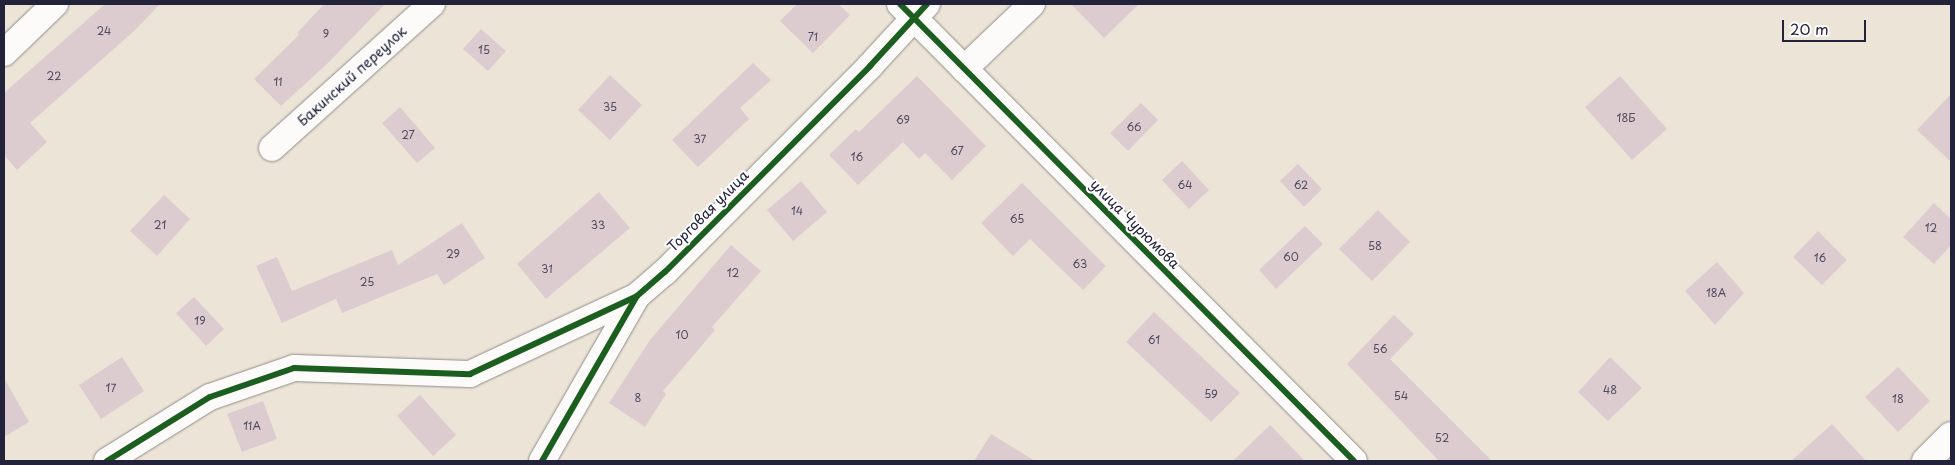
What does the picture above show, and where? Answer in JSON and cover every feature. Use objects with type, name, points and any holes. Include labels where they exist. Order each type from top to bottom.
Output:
[{"type":"street","points":[[4,53],[55,4]]},
{"type":"street","name":"Бакинский переулок","points":[[272,148],[432,4]]},
{"type":"street","points":[[964,69],[1032,4]]},
{"type":"street","name":"улица Чурюмова","points":[[913,8],[964,69],[1354,461]]},
{"type":"street","name":"Торговая улица","points":[[542,461],[637,296],[665,272],[870,66],[913,8]]},
{"type":"street","points":[[107,461],[210,397],[294,368],[470,374],[637,296]]},
{"type":"street","points":[[1926,461],[1951,436]]},
{"type":"building","points":[[105,4],[160,4],[133,32],[30,123],[47,142],[17,170],[4,155],[4,93]]},
{"type":"building","points":[[324,4],[385,4],[329,62],[281,106],[254,79],[299,35],[297,33]]},
{"type":"building","points":[[797,4],[838,4],[850,15],[813,53],[780,21]]},
{"type":"building","points":[[1071,4],[1139,4],[1104,38]]},
{"type":"building","points":[[481,29],[506,51],[488,71],[463,49]]},
{"type":"building","points":[[753,63],[771,80],[740,108],[749,119],[698,167],[672,140]]},
{"type":"building","points":[[610,75],[642,105],[610,140],[578,110]]},
{"type":"building","points":[[917,76],[986,146],[952,180],[925,153],[919,159],[903,142],[858,185],[829,155],[856,129],[859,132]]},
{"type":"building","points":[[1620,76],[1667,129],[1632,160],[1585,107]]},
{"type":"building","points":[[1951,94],[1951,162],[1917,130]]},
{"type":"building","points":[[1141,103],[1158,120],[1128,151],[1110,133]]},
{"type":"building","points":[[400,107],[435,148],[417,163],[382,123]]},
{"type":"building","points":[[1182,161],[1209,190],[1189,209],[1162,180]]},
{"type":"building","points":[[1298,164],[1322,189],[1304,207],[1280,181]]},
{"type":"building","points":[[801,181],[827,212],[793,241],[767,210]]},
{"type":"building","points":[[1022,183],[1106,266],[1083,290],[1030,239],[1013,256],[981,223]]},
{"type":"building","points":[[599,192],[630,228],[546,299],[517,264]]},
{"type":"building","points":[[164,195],[190,219],[157,256],[130,231]]},
{"type":"building","points":[[1934,203],[1951,219],[1951,245],[1934,264],[1903,237]]},
{"type":"building","points":[[1378,210],[1410,242],[1372,281],[1339,249]]},
{"type":"building","points":[[462,223],[485,258],[444,285],[437,274],[342,313],[336,299],[282,323],[256,266],[277,257],[292,291],[392,250],[398,265]]},
{"type":"building","points":[[1305,226],[1323,244],[1276,289],[1259,270]]},
{"type":"building","points":[[1818,231],[1847,260],[1822,285],[1793,257]]},
{"type":"building","points":[[731,245],[761,271],[712,327],[715,330],[663,391],[666,394],[645,427],[609,403],[650,340]]},
{"type":"building","points":[[1717,262],[1744,293],[1715,325],[1685,291]]},
{"type":"building","points":[[194,297],[224,329],[206,346],[176,313]]},
{"type":"building","points":[[1154,312],[1240,393],[1211,422],[1126,342]]},
{"type":"building","points":[[1394,315],[1414,334],[1390,359],[1492,461],[1439,461],[1347,364]]},
{"type":"building","points":[[122,357],[144,391],[101,419],[79,385]]},
{"type":"building","points":[[1610,357],[1642,388],[1608,421],[1578,392]]},
{"type":"building","points":[[1898,367],[1930,401],[1898,432],[1865,397]]},
{"type":"building","points":[[4,378],[29,422],[4,437]]},
{"type":"building","points":[[420,395],[456,435],[433,456],[397,416]]},
{"type":"building","points":[[263,401],[277,439],[242,452],[227,414]]},
{"type":"building","points":[[1832,424],[1866,461],[1791,461]]},
{"type":"building","points":[[1270,425],[1305,461],[1233,461]]},
{"type":"building","points":[[991,434],[1035,461],[974,461]]},
{"type":"cycle path","points":[[900,4],[1354,461]]},
{"type":"cycle path","points":[[542,461],[637,296],[665,272],[870,66],[927,4]]},
{"type":"cycle path","points":[[107,461],[210,397],[294,368],[470,374],[637,296]]}]
